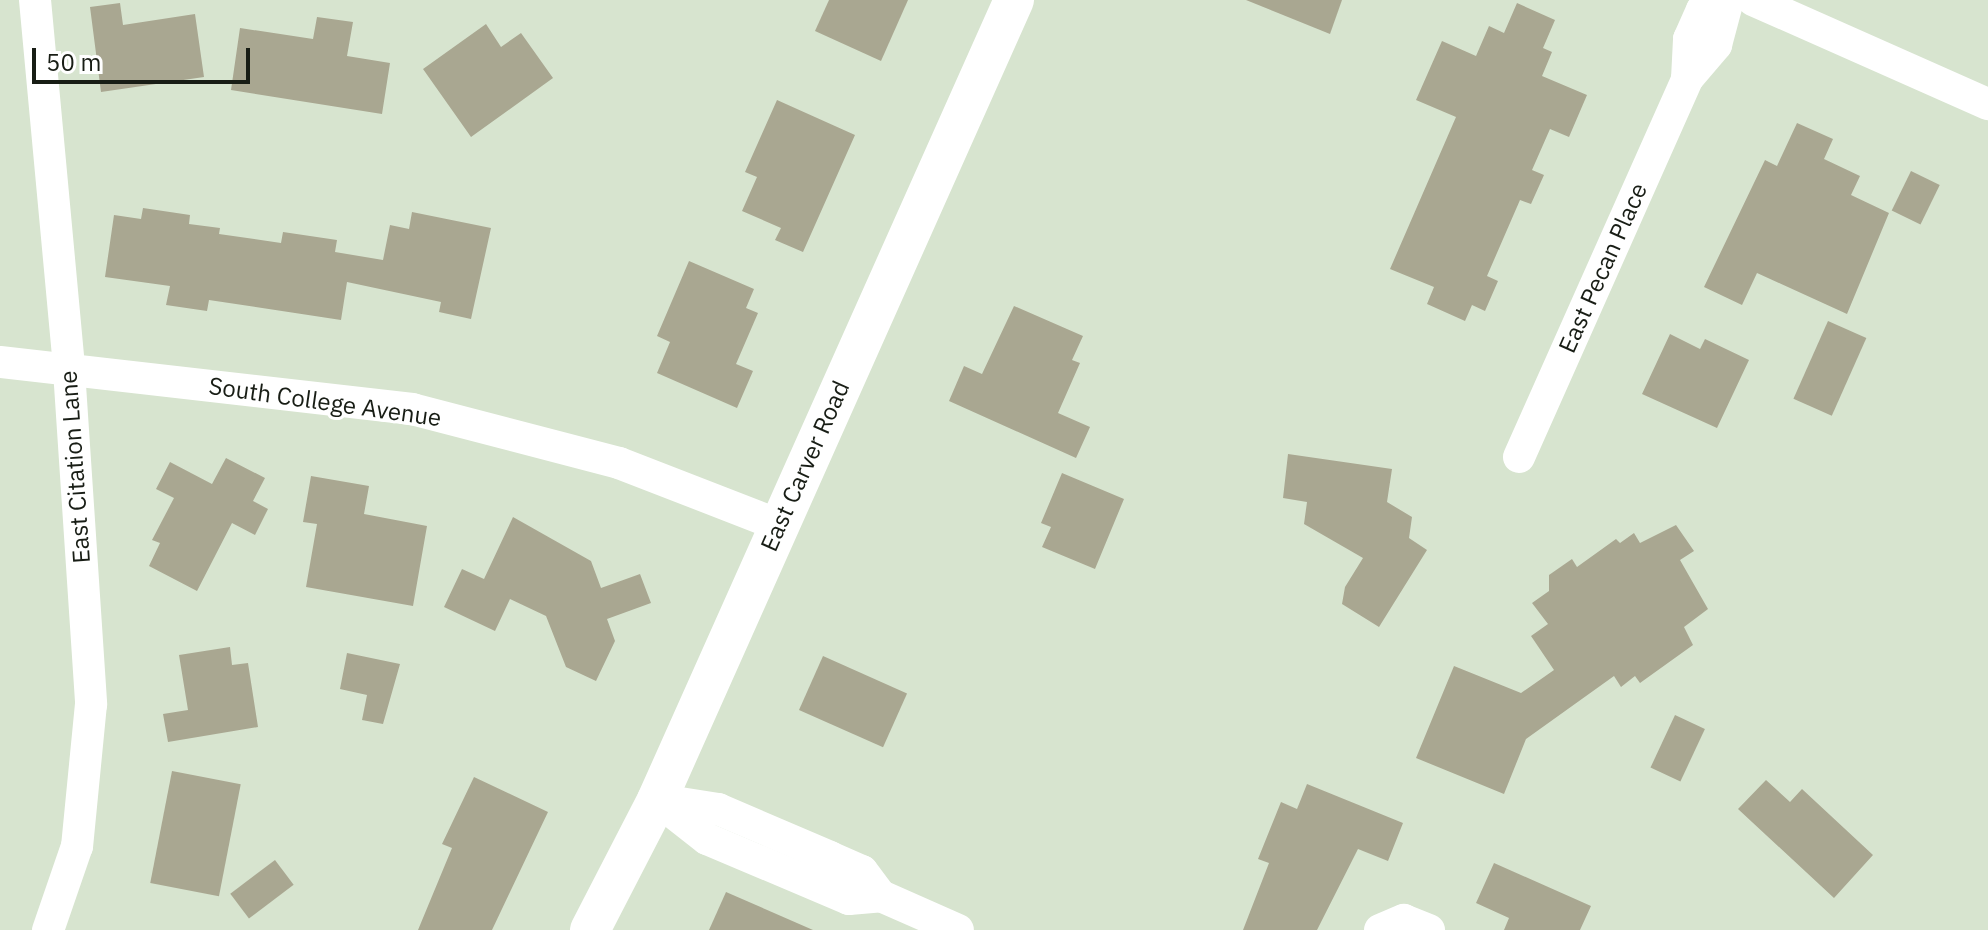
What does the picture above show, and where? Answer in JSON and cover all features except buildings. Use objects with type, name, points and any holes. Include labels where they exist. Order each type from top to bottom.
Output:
[{"type":"street","name":"East Citation Lane","points":[[35,0],[69,370],[91,704],[77,846],[48,930]]},
{"type":"street","name":"East Carver Road","points":[[590,930],[657,800],[1014,0]]},
{"type":"street","name":"East Pecan Place","points":[[1687,79],[1689,39],[1702,10],[1715,0]]},
{"type":"street","name":"East Pecan Place","points":[[1519,457],[1687,79],[1716,45],[1728,0]]},
{"type":"street","points":[[1753,0],[1988,104]]},
{"type":"street","name":"South College Avenue","points":[[0,362],[412,409],[619,463],[779,525]]},
{"type":"street","points":[[657,800],[707,839],[849,899],[881,896],[938,926]]},
{"type":"street","points":[[1380,930],[1404,920],[1429,930]]}]
